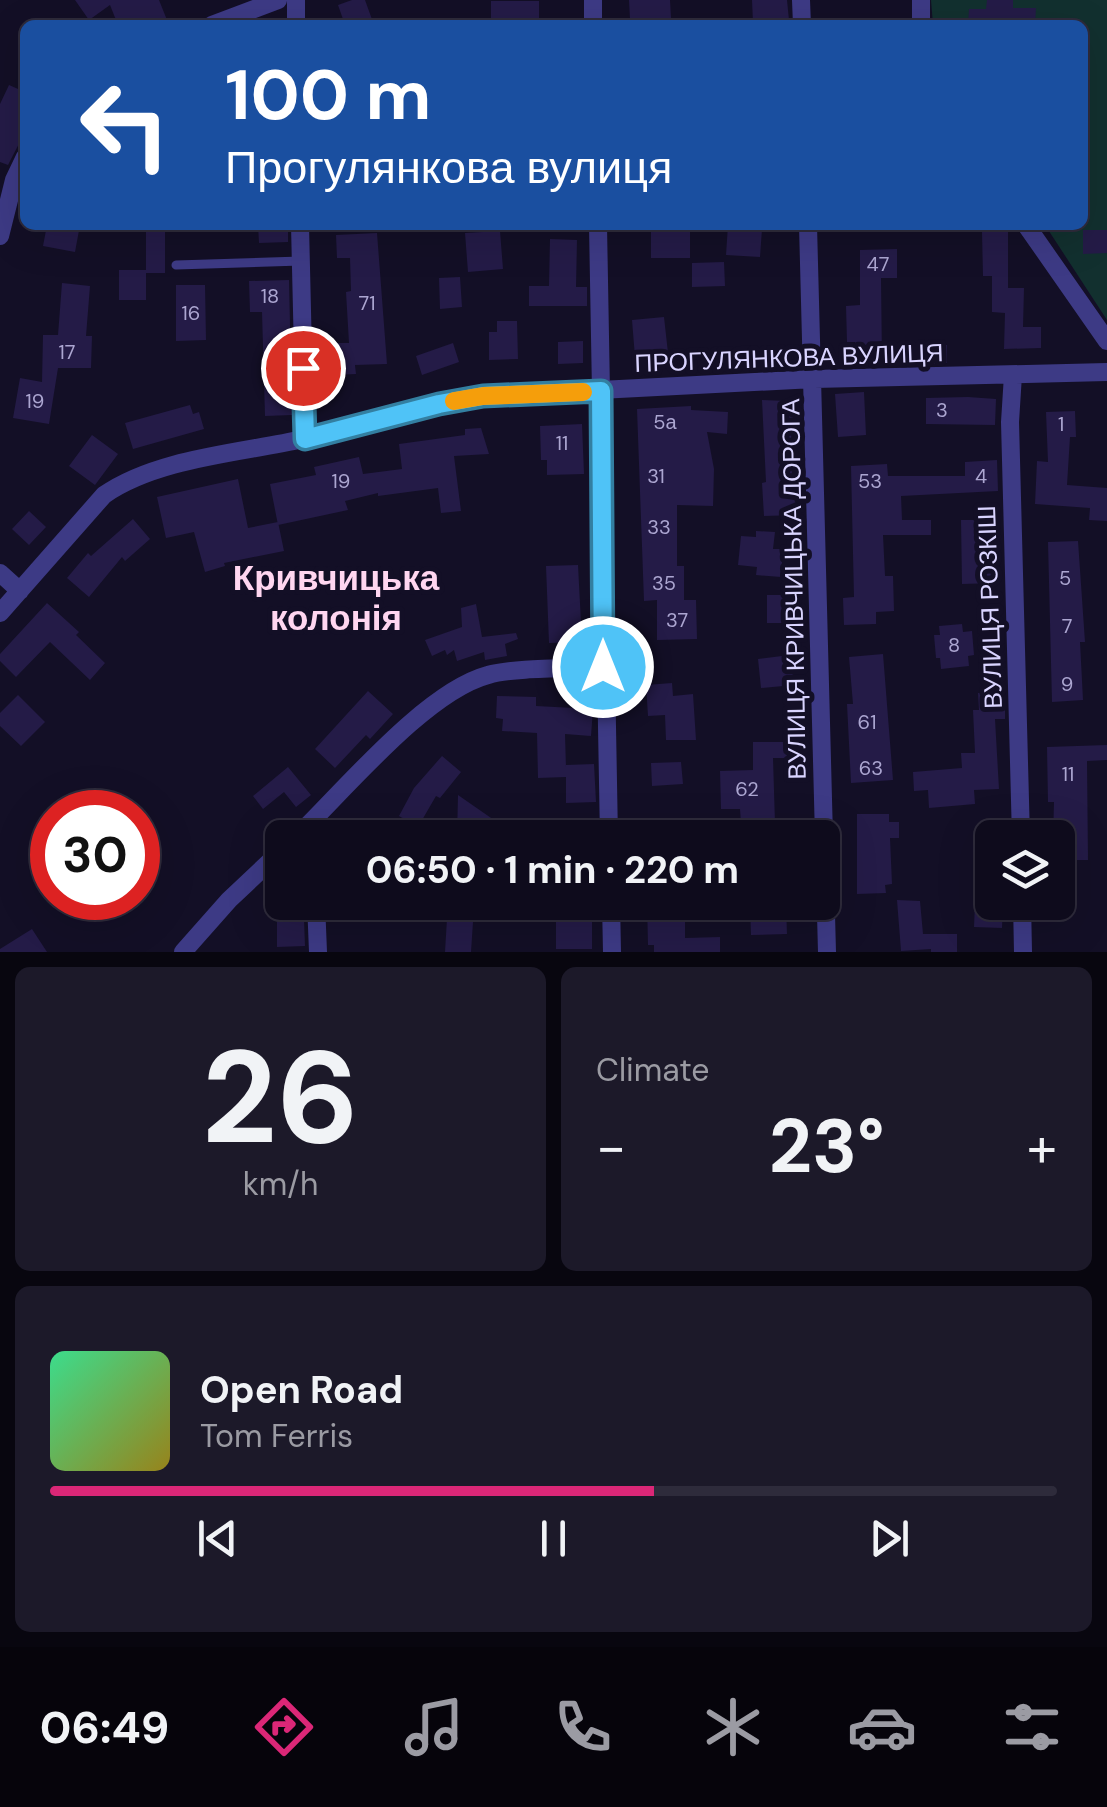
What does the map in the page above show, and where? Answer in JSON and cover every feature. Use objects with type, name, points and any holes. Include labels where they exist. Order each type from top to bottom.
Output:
[{"type":"street","points":[[225,20],[278,0]]},
{"type":"street","points":[[0,236],[20,167]]},
{"type":"street","points":[[300,230],[305,439]]},
{"type":"street","points":[[598,230],[608,820]]},
{"type":"street","name":"ВУЛИЦЯ КРИВЧИЦЬКА ДОРОГА","points":[[808,230],[827,952]]},
{"type":"street","points":[[1029,230],[1107,341]]},
{"type":"street","name":"ПРОГУЛЯНКОВА ВУЛИЦЯ","points":[[0,613],[104,495],[125,480],[454,401],[814,379],[1107,372]]},
{"type":"street","name":"ВУЛИЦЯ РОЗКІШ","points":[[1013,375],[1011,460],[1021,820]]},
{"type":"street","points":[[0,573],[20,590]]},
{"type":"street","points":[[321,820],[407,728],[454,689],[490,674],[603,667]]},
{"type":"street","points":[[183,952],[265,866]]},
{"type":"street","points":[[317,920],[318,952]]},
{"type":"street","points":[[611,920],[612,952]]},
{"type":"street","points":[[1022,920],[1023,952]]},
{"type":"lane","points":[[176,265],[301,261]]},
{"type":"green space","points":[[931,0],[1107,0],[1107,320],[1048,230],[1088,230],[1088,20],[933,20]]},
{"type":"building","points":[[75,0],[159,0],[167,20],[116,20],[110,5],[89,20]]},
{"type":"building","points":[[365,0],[372,20],[343,20],[338,5]]},
{"type":"building","points":[[629,0],[670,0],[671,18],[630,19]]},
{"type":"building","points":[[752,0],[787,0],[789,20],[753,20]]},
{"type":"building","points":[[987,0],[1013,0],[1013,8],[1036,8],[1035,20],[968,20],[969,9],[986,9]]},
{"type":"building","points":[[491,1],[539,1],[539,20],[491,20]]},
{"type":"building","points":[[9,85],[20,90],[20,142],[8,165],[0,162],[0,104]]},
{"type":"building","points":[[46,230],[79,230],[75,252],[43,246]]},
{"type":"building","points":[[146,230],[165,230],[165,273],[146,273]]},
{"type":"building","points":[[258,230],[288,230],[288,242],[259,243]]},
{"type":"building","points":[[651,230],[690,230],[690,258],[651,258]]},
{"type":"building","points":[[728,230],[762,230],[760,257],[726,255]]},
{"type":"building","points":[[1083,230],[1107,230],[1107,253],[1083,254]]},
{"type":"building","points":[[500,231],[503,269],[468,272],[465,233]]},
{"type":"building","points":[[1008,231],[1008,288],[1024,288],[1023,327],[1041,327],[1041,348],[1004,349],[1005,313],[992,312],[992,276],[983,276],[982,232]]},
{"type":"building","points":[[377,233],[387,364],[355,365],[356,374],[335,375],[334,343],[349,343],[346,292],[351,291],[350,258],[337,258],[336,235]]},
{"type":"building","points":[[550,239],[577,240],[576,287],[587,287],[587,306],[529,306],[529,286],[549,286]]},
{"type":"building","points":[[897,249],[897,278],[881,278],[882,362],[856,363],[855,342],[847,342],[846,306],[860,305],[860,250]]},
{"type":"building","points":[[724,262],[725,286],[692,287],[692,263]]},
{"type":"building","points":[[119,270],[146,270],[146,300],[119,300]]},
{"type":"building","points":[[460,277],[462,307],[440,309],[439,278]]},
{"type":"building","points":[[289,280],[292,415],[265,416],[262,312],[250,312],[249,281]]},
{"type":"building","points":[[62,283],[90,286],[86,336],[92,336],[91,368],[58,368],[49,424],[13,418],[20,378],[42,382],[43,335],[58,335]]},
{"type":"building","points":[[176,285],[205,285],[206,340],[176,341]]},
{"type":"building","points":[[664,317],[668,353],[635,357],[632,320]]},
{"type":"building","points":[[497,321],[517,321],[518,359],[489,360],[489,332],[497,332]]},
{"type":"building","points":[[583,341],[583,363],[558,364],[558,342]]},
{"type":"building","points":[[453,343],[459,362],[422,375],[416,356]]},
{"type":"building","points":[[918,345],[947,345],[947,363],[918,364]]},
{"type":"building","points":[[864,392],[866,435],[838,437],[835,394]]},
{"type":"building","points":[[926,398],[996,399],[995,425],[926,424]]},
{"type":"building","points":[[762,400],[787,401],[794,409],[792,481],[797,515],[764,516]]},
{"type":"building","points":[[190,405],[193,414],[199,412],[204,429],[133,449],[125,423]]},
{"type":"building","points":[[691,406],[691,410],[728,412],[727,434],[707,432],[714,469],[713,506],[677,505],[677,566],[684,566],[684,600],[696,600],[697,639],[657,640],[657,600],[644,601],[637,409]]},
{"type":"building","points":[[1075,411],[1076,437],[1070,437],[1067,485],[1107,488],[1107,521],[1089,520],[1090,508],[1035,504],[1037,461],[1048,462],[1046,412]]},
{"type":"building","points":[[582,424],[584,474],[547,475],[547,460],[541,460],[540,426]]},
{"type":"building","points":[[481,428],[489,454],[454,456],[461,511],[441,513],[438,488],[378,493],[345,501],[348,510],[278,525],[270,484],[316,475],[314,467],[359,457],[363,474],[402,469],[399,444],[465,435],[465,429]]},
{"type":"building","points":[[92,435],[118,454],[95,485],[69,466]]},
{"type":"building","points":[[997,460],[998,491],[901,496],[902,520],[931,520],[931,535],[883,535],[885,576],[893,576],[894,611],[876,612],[876,624],[844,625],[843,598],[854,597],[851,466],[887,464],[888,476],[965,476],[965,462]]},
{"type":"building","points":[[238,479],[248,528],[278,522],[284,551],[224,563],[225,566],[205,572],[194,532],[166,538],[157,497]]},
{"type":"building","points":[[29,511],[46,527],[29,545],[12,529]]},
{"type":"building","points":[[133,519],[150,539],[125,561],[122,557],[89,597],[67,578],[88,553],[91,556]]},
{"type":"building","points":[[961,520],[995,520],[995,583],[962,584]]},
{"type":"building","points":[[756,531],[775,532],[773,549],[783,549],[781,577],[756,575],[757,567],[738,565],[741,536],[756,537]]},
{"type":"building","points":[[1078,541],[1085,642],[1080,642],[1083,700],[1052,702],[1048,542]]},
{"type":"building","points":[[578,565],[582,642],[549,643],[546,566]]},
{"type":"building","points":[[767,595],[793,595],[793,623],[767,623]]},
{"type":"building","points":[[47,603],[105,663],[90,680],[50,642],[16,677],[0,661],[0,654]]},
{"type":"building","points":[[476,604],[482,637],[516,633],[518,639],[505,644],[507,656],[485,660],[484,652],[457,661],[454,650],[447,655],[445,650],[432,656],[425,640],[462,627],[461,608]]},
{"type":"building","points":[[962,624],[963,632],[972,631],[974,655],[968,656],[969,666],[941,669],[934,635],[940,635],[939,626]]},
{"type":"building","points":[[883,654],[893,780],[851,783],[847,704],[853,704],[849,657]]},
{"type":"building","points":[[790,655],[794,685],[761,688],[758,659]]},
{"type":"building","points":[[672,683],[673,696],[693,694],[696,740],[666,740],[665,715],[648,716],[646,685]]},
{"type":"building","points":[[368,691],[393,714],[370,739],[366,735],[335,768],[315,749]]},
{"type":"building","points":[[994,692],[995,698],[1005,697],[1005,719],[995,719],[999,789],[974,790],[975,804],[929,808],[928,790],[914,791],[913,772],[962,768],[961,753],[975,753],[973,710],[979,710],[978,693]]},
{"type":"building","points":[[18,695],[45,722],[21,746],[0,726],[0,713]]},
{"type":"building","points":[[497,696],[536,697],[536,706],[593,709],[591,736],[565,734],[566,768],[594,764],[596,802],[566,803],[566,777],[538,778],[537,733],[502,731],[503,719],[496,718]]},
{"type":"building","points":[[753,742],[787,742],[787,758],[773,758],[775,820],[741,820],[740,809],[721,809],[720,771],[753,770]]},
{"type":"building","points":[[1107,745],[1107,760],[1087,761],[1088,860],[1075,860],[1075,820],[1054,820],[1054,802],[1048,802],[1047,747]]},
{"type":"building","points":[[442,756],[461,772],[440,798],[436,796],[422,820],[406,820],[399,816],[414,788]]},
{"type":"building","points":[[681,762],[683,784],[652,786],[651,763]]},
{"type":"building","points":[[288,767],[311,795],[296,807],[284,792],[263,809],[253,796]]},
{"type":"building","points":[[458,795],[494,820],[457,820]]},
{"type":"building","points":[[857,814],[889,814],[889,822],[899,822],[899,838],[890,838],[892,884],[885,885],[886,893],[857,894]]},
{"type":"building","points":[[897,900],[920,901],[923,934],[957,934],[957,952],[901,951]]},
{"type":"building","points":[[975,903],[975,920],[1002,920],[1002,928],[974,927]]},
{"type":"building","points":[[277,920],[304,920],[305,946],[277,947]]},
{"type":"building","points":[[447,920],[473,920],[471,952],[445,952]]},
{"type":"building","points":[[556,920],[592,920],[592,949],[556,949]]},
{"type":"building","points":[[647,920],[685,920],[685,938],[720,937],[720,952],[654,952],[654,945],[648,945]]},
{"type":"building","points":[[750,920],[787,920],[787,934],[751,935]]},
{"type":"building","points":[[32,929],[47,952],[0,952],[0,949]]},
{"type":"slow traffic","points":[[454,401],[583,392]]},
{"type":"district","name":"Кривчицька колонія","points":[[336,598]]},
{"type":"route","points":[[303,368],[305,439],[483,396],[601,391],[603,667]]}]
